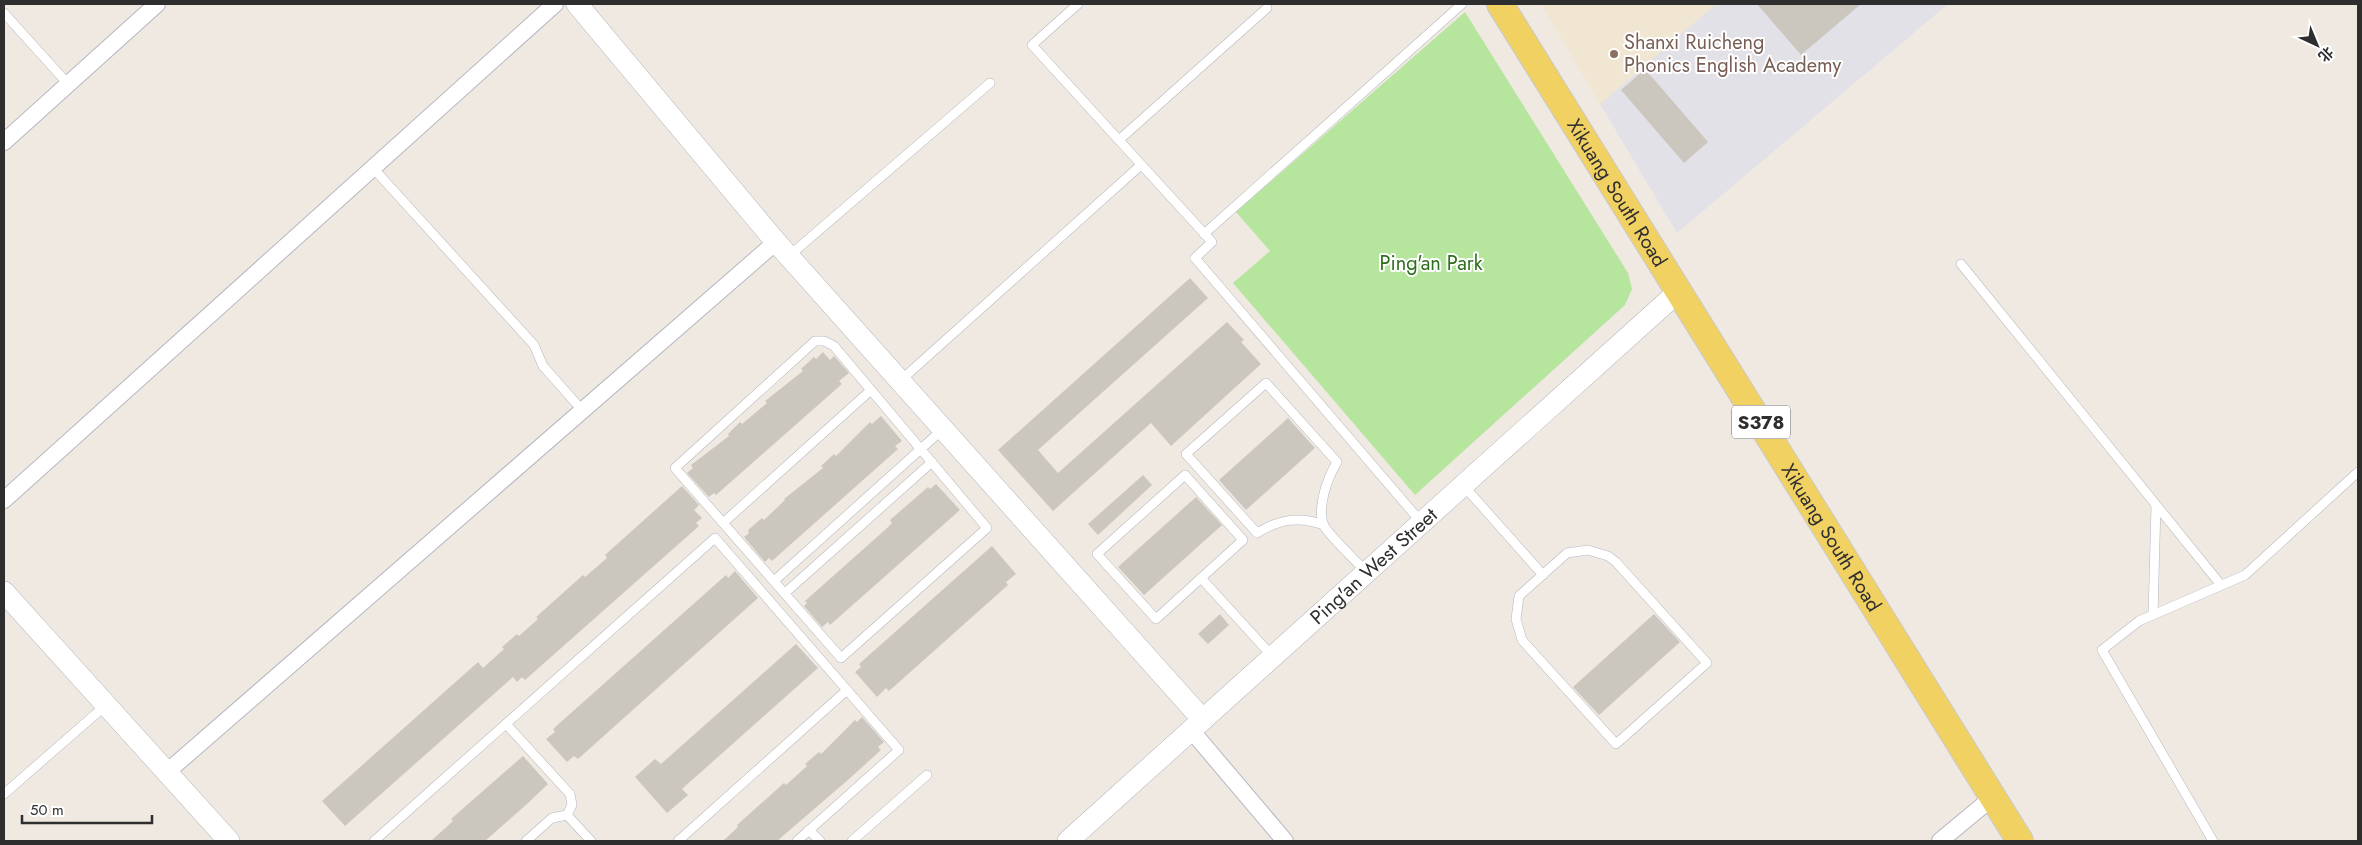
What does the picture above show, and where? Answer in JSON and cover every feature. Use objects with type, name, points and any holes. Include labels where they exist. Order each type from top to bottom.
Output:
[{"type":"main road","name":"Xikuang South Road","points":[[1500,4],[2020,841]]},
{"type":"street","points":[[4,142],[157,4]]},
{"type":"street","points":[[4,500],[555,4]]},
{"type":"street","points":[[577,4],[782,249],[944,429],[1197,725],[1285,841]]},
{"type":"street","points":[[167,772],[582,410],[782,249]]},
{"type":"street","name":"Ping'an West Street","points":[[1068,841],[1679,291]]},
{"type":"street","points":[[4,592],[229,841]]},
{"type":"street","points":[[1940,841],[1993,797]]},
{"type":"lane","points":[[1078,4],[1032,45],[1212,242],[1195,258],[1422,522]]},
{"type":"lane","points":[[1204,234],[1462,4]]},
{"type":"lane","points":[[1119,140],[1267,8]]},
{"type":"lane","points":[[4,13],[68,84]]},
{"type":"lane","points":[[782,249],[990,83]]},
{"type":"lane","points":[[900,381],[1141,165]]},
{"type":"lane","points":[[373,168],[534,345],[543,366],[582,410]]},
{"type":"lane","points":[[1961,264],[2220,585]]},
{"type":"lane","points":[[815,341],[824,341],[834,346],[921,449],[987,528],[841,658],[675,468],[815,341]]},
{"type":"lane","points":[[1324,525],[1322,512],[1325,486],[1337,462],[1266,383],[1186,454],[1257,533],[1276,523],[1287,520],[1307,520],[1324,525],[1366,572]]},
{"type":"lane","points":[[723,523],[871,390]]},
{"type":"lane","points":[[774,581],[944,429]]},
{"type":"lane","points":[[785,593],[932,462]]},
{"type":"lane","points":[[2213,841],[2102,650],[2139,621],[2245,575],[2358,472]]},
{"type":"lane","points":[[1185,475],[1243,540],[1201,578],[1156,619],[1097,554],[1185,475]]},
{"type":"lane","points":[[1463,485],[1542,575]]},
{"type":"lane","points":[[2152,615],[2156,505]]},
{"type":"lane","points":[[374,841],[715,538],[899,750],[797,841]]},
{"type":"lane","points":[[1588,550],[1608,556],[1616,562],[1707,663],[1616,744],[1522,640],[1516,619],[1519,596],[1542,575],[1567,553],[1588,550]]},
{"type":"lane","points":[[1201,578],[1273,657]]},
{"type":"lane","points":[[678,841],[847,690]]},
{"type":"lane","points":[[4,794],[106,704]]},
{"type":"lane","points":[[506,724],[570,794],[572,805],[567,815]]},
{"type":"lane","points":[[852,841],[927,775]]},
{"type":"lane","points":[[526,841],[552,818],[567,815]]},
{"type":"lane","points":[[567,815],[591,841]]},
{"type":"lane","points":[[810,830],[820,841]]},
{"type":"shaded area","name":"Shanxi Ruicheng Phonics English Academy","points":[[1541,4],[1716,4],[1600,104]]},
{"type":"shaded area","points":[[1716,4],[1948,4],[1677,233],[1600,104]]},
{"type":"green space","name":"Ping'an Park","points":[[1465,12],[1628,273],[1632,289],[1625,305],[1415,495],[1233,283],[1270,251],[1236,212]]},
{"type":"building","points":[[1757,4],[1861,4],[1801,55]]},
{"type":"building","points":[[1645,69],[1708,142],[1684,163],[1621,90]]},
{"type":"building","points":[[1190,278],[1208,298],[1038,450],[1058,473],[1227,322],[1244,340],[1241,342],[1261,364],[1171,446],[1151,423],[1053,511],[998,450]]},
{"type":"building","points":[[823,352],[830,360],[834,356],[849,373],[839,381],[842,384],[716,495],[714,493],[709,497],[687,473],[693,468],[691,465],[729,436],[728,434],[740,422],[742,424],[767,403],[765,401],[803,371],[801,369],[814,357],[816,359]]},
{"type":"building","points":[[881,416],[902,441],[895,446],[898,449],[772,561],[769,558],[765,562],[744,537],[749,533],[748,530],[762,518],[764,520],[784,499],[823,468],[821,466],[834,454],[836,456],[870,422],[872,424]]},
{"type":"building","points":[[1288,418],[1315,448],[1246,510],[1219,480]]},
{"type":"building","points":[[1143,475],[1152,485],[1098,535],[1088,524]]},
{"type":"building","points":[[936,484],[960,510],[830,625],[828,622],[822,627],[804,606],[807,603],[805,601],[886,529],[892,523],[890,520],[928,487],[930,489]]},
{"type":"building","points":[[682,486],[699,505],[694,510],[702,518],[696,523],[699,526],[525,680],[522,677],[517,682],[513,677],[345,826],[322,801],[478,662],[483,668],[504,649],[502,647],[517,634],[519,636],[538,619],[536,617],[583,575],[585,577],[607,558],[605,555]]},
{"type":"building","points":[[1196,497],[1222,525],[1144,595],[1118,567]]},
{"type":"building","points":[[992,546],[1016,574],[1006,582],[1008,585],[889,691],[886,688],[877,697],[855,672],[861,667],[859,664]]},
{"type":"building","points":[[735,571],[758,598],[578,759],[574,756],[567,762],[546,739],[555,732],[553,729],[726,575],[728,578]]},
{"type":"building","points":[[1220,614],[1229,625],[1208,644],[1198,634]]},
{"type":"building","points":[[1654,614],[1680,642],[1599,715],[1573,687]]},
{"type":"building","points":[[796,644],[818,668],[682,789],[688,795],[667,813],[635,777],[655,759],[661,764]]},
{"type":"building","points":[[862,717],[884,742],[878,747],[881,750],[849,779],[777,841],[723,841],[738,827],[737,825],[784,783],[786,785],[807,766],[805,764],[819,752],[821,754],[855,720],[857,722]]},
{"type":"building","points":[[523,756],[548,784],[527,804],[485,841],[431,841],[453,821],[451,819]]},
{"type":"place","name":"Shanxi Ruicheng Phonics English Academy","points":[[1614,54]]}]
